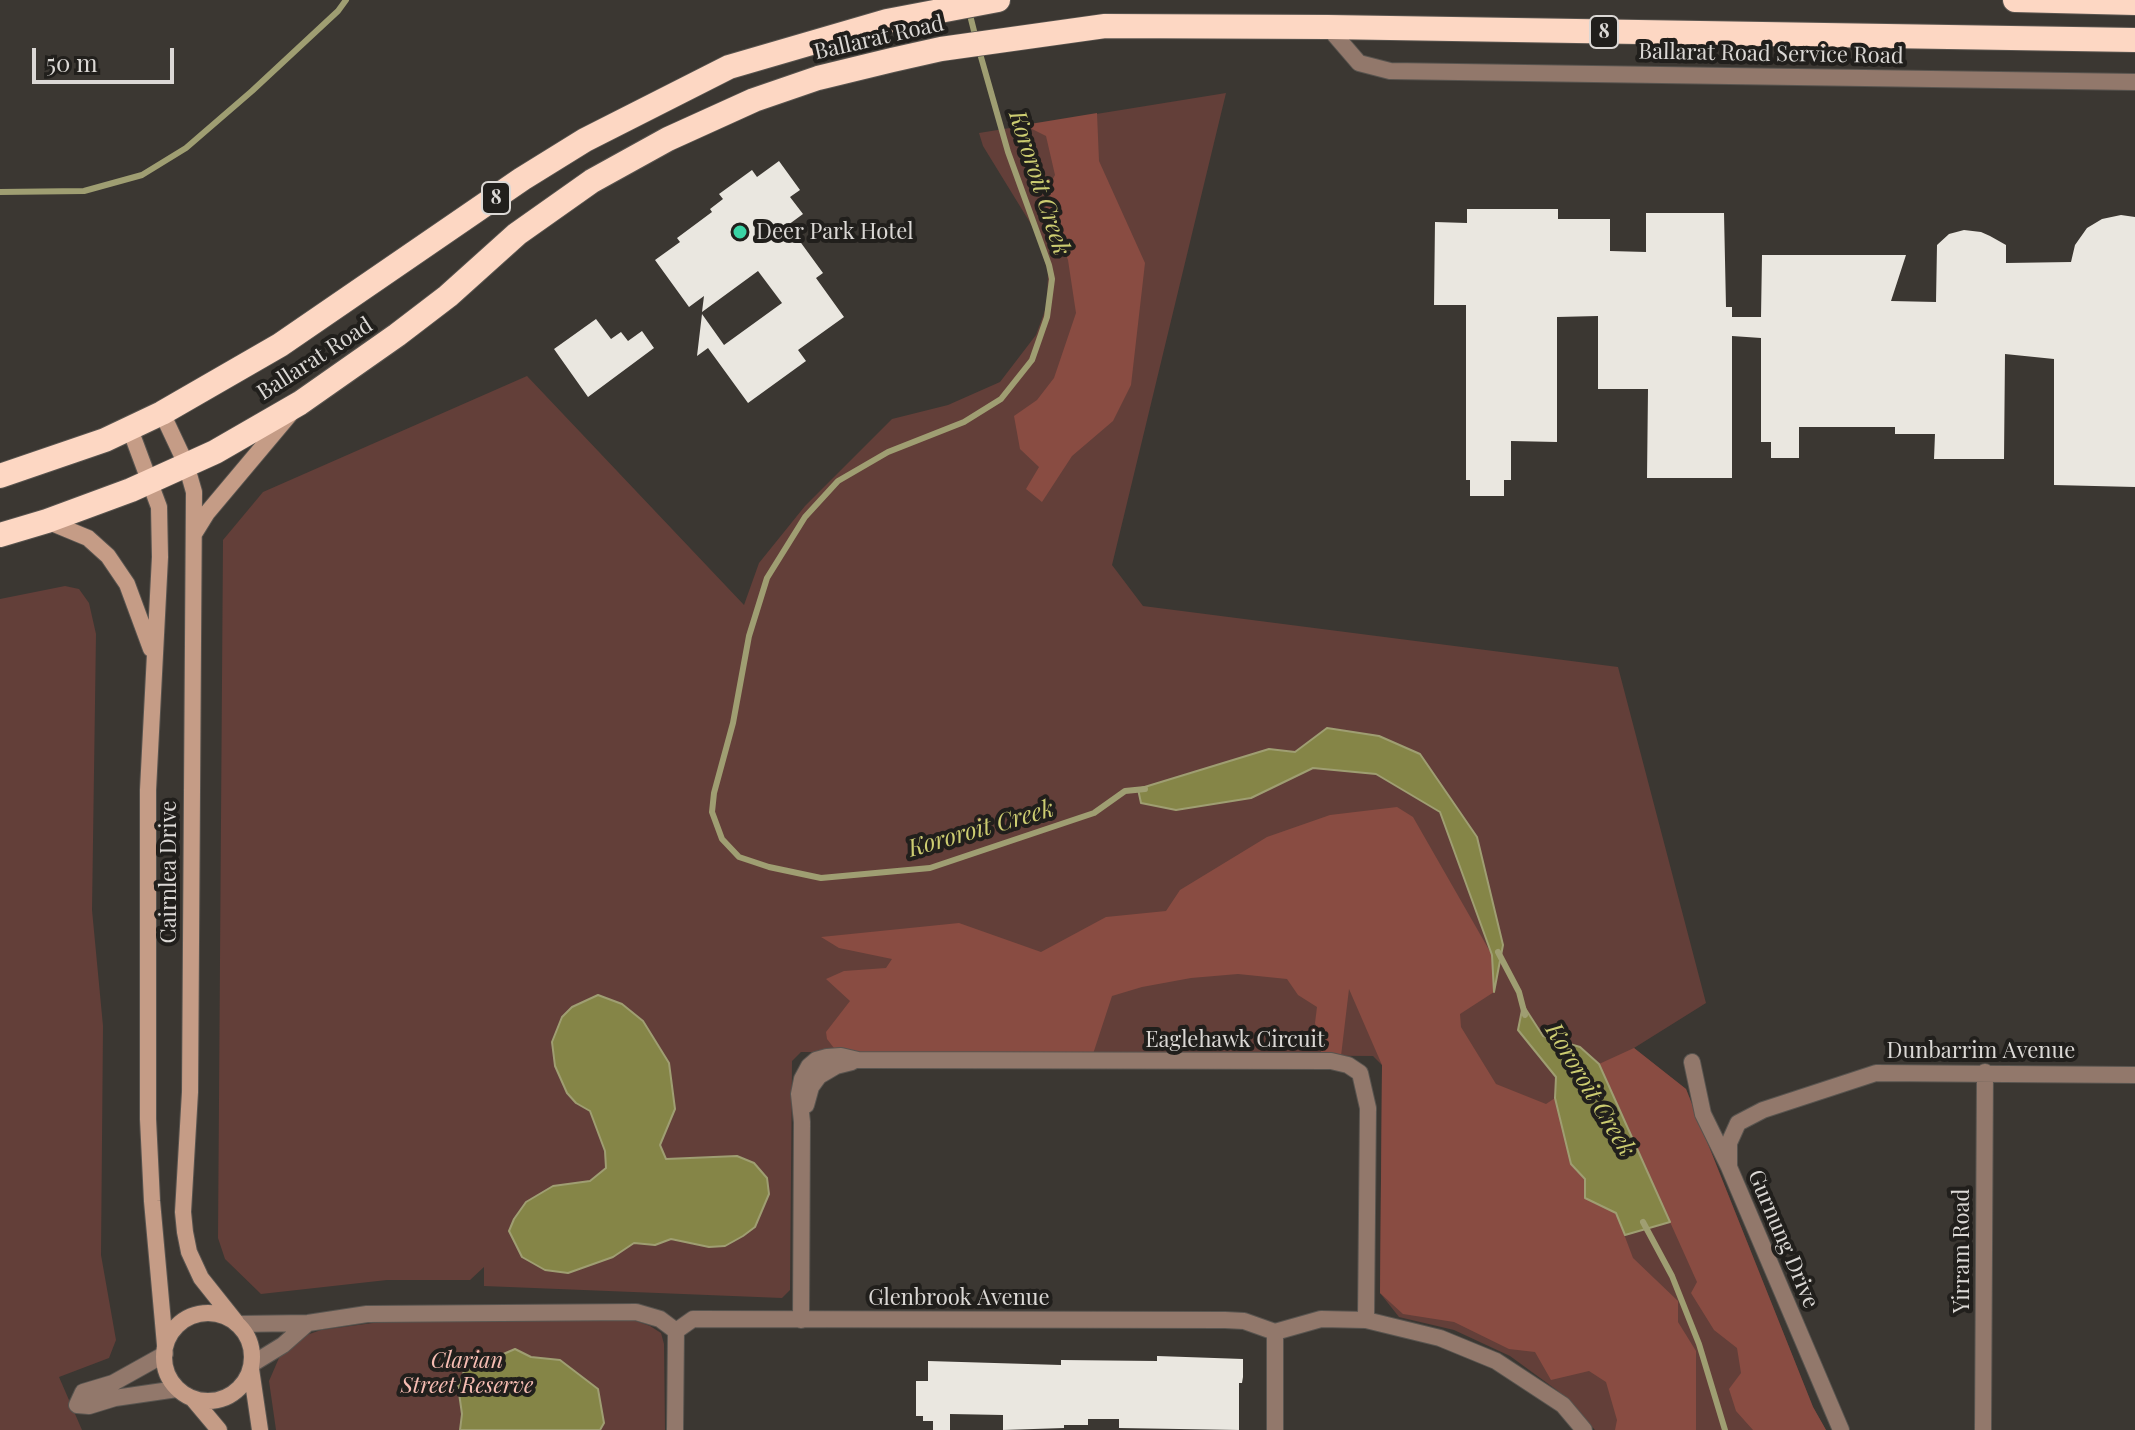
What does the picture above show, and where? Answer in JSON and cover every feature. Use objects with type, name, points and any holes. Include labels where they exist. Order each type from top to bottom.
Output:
[{"type":"highway","name":"Ballarat Road","points":[[0,476],[130,429],[162,413],[280,345],[522,179],[585,140],[729,67],[887,21],[998,0]]},
{"type":"highway","points":[[2015,0],[2135,3]]},
{"type":"highway","name":"Ballarat Road","points":[[0,535],[131,490],[215,452],[300,403],[448,296],[517,234],[592,181],[668,139],[754,100],[818,78],[892,60],[941,49],[1073,29],[1148,26],[2135,40]]},
{"type":"highway","points":[[522,179],[548,213]]},
{"type":"street","name":"Ballarat Road Service Road","points":[[1328,27],[1359,63],[1390,71],[2135,82]]},
{"type":"street","points":[[194,534],[207,513],[300,403]]},
{"type":"street","name":"Cairnlea Drive","points":[[162,413],[186,464],[194,492],[190,1092],[183,1212],[187,1242],[196,1268],[236,1323]]},
{"type":"street","name":"Cairnlea Drive","points":[[130,429],[150,480],[159,515],[160,557],[148,790],[148,1119],[165,1350]]},
{"type":"street","points":[[47,521],[88,538],[113,562],[127,584],[153,655]]},
{"type":"street","name":"Eaglehawk Circuit","points":[[801,1320],[802,1122],[811,1087],[819,1076],[836,1066],[858,1060],[1316,1061],[1348,1065],[1360,1073],[1368,1108],[1366,1320]]},
{"type":"street","name":"Gurnung Drive","points":[[1692,1062],[1703,1114],[1729,1167],[1841,1430]]},
{"type":"street","name":"Yirram Road","points":[[1983,1430],[1985,1072]]},
{"type":"street","name":"Dunbarrim Avenue","points":[[1729,1167],[1729,1143],[1738,1123],[1763,1110],[1876,1073],[2135,1075]]},
{"type":"street","points":[[219,1430],[193,1399],[177,1389],[168,1377],[165,1350],[172,1331],[199,1314],[211,1313],[236,1323],[308,1323],[367,1314],[636,1312],[660,1319],[676,1331],[675,1430]]},
{"type":"street","name":"Glenbrook Avenue","points":[[676,1331],[693,1319],[1225,1320],[1244,1321],[1275,1332]]},
{"type":"street","points":[[1275,1430],[1275,1332],[1321,1319],[1366,1320],[1440,1338],[1496,1361],[1563,1405],[1584,1430]]},
{"type":"street","points":[[236,1323],[250,1343],[260,1430]]},
{"type":"street","points":[[193,1399],[208,1401],[226,1398],[239,1389],[251,1366],[283,1345],[308,1323]]},
{"type":"street","points":[[165,1350],[113,1383],[83,1392],[77,1405],[89,1406],[115,1398],[177,1389]]},
{"type":"green space","points":[[1226,93],[1112,565],[1143,606],[1618,667],[1706,1003],[1634,1048],[1686,1089],[1813,1407],[1826,1430],[1595,1430],[1558,1391],[1510,1356],[1454,1330],[1399,1317],[1380,1293],[1382,1065],[1373,1056],[801,1052],[792,1061],[790,1290],[782,1298],[484,1286],[484,1267],[470,1280],[387,1280],[261,1294],[225,1259],[218,1238],[223,540],[263,492],[527,376],[744,605],[759,563],[805,506],[892,419],[948,405],[1000,382],[1036,335],[1047,305],[1048,271],[1034,229],[983,146],[979,133]]},
{"type":"green space","points":[[65,586],[79,589],[89,603],[96,634],[92,910],[103,1026],[101,1255],[116,1340],[109,1358],[59,1377],[82,1430],[0,1430],[0,599]]},
{"type":"green space","name":"Clarian Street Reserve","points":[[410,1318],[633,1320],[650,1326],[661,1333],[664,1344],[665,1430],[276,1430],[269,1381],[282,1351],[298,1338],[321,1330]]},
{"type":"shaded area","points":[[1097,113],[1099,161],[1145,263],[1131,385],[1113,421],[1072,456],[1042,502],[1026,489],[1039,467],[1020,449],[1014,416],[1037,400],[1054,378],[1076,313],[1068,260],[1042,199],[1055,175],[1046,136],[1024,125]]},
{"type":"shaded area","points":[[1397,807],[1413,817],[1492,955],[1494,992],[1460,1014],[1461,1027],[1496,1084],[1546,1104],[1555,1098],[1571,1164],[1585,1179],[1585,1198],[1616,1213],[1633,1258],[1678,1301],[1678,1322],[1696,1351],[1696,1430],[1615,1430],[1617,1420],[1606,1382],[1589,1371],[1551,1380],[1535,1352],[1509,1349],[1454,1322],[1403,1314],[1380,1293],[1382,1065],[1349,989],[1341,1056],[1322,1056],[1315,1023],[1317,1007],[1298,995],[1287,979],[1238,974],[1191,978],[1112,996],[1093,1054],[837,1052],[827,1039],[826,1032],[850,1001],[826,979],[844,971],[886,968],[892,959],[839,948],[821,937],[959,923],[1041,952],[1106,917],[1166,911],[1180,890],[1267,837],[1330,815]]},
{"type":"shaded area","points":[[1634,1048],[1686,1089],[1813,1407],[1826,1430],[1753,1430],[1736,1411],[1729,1389],[1741,1373],[1737,1348],[1714,1330],[1691,1293],[1697,1282],[1599,1064]]},
{"type":"water","points":[[1327,728],[1379,736],[1420,754],[1477,837],[1503,945],[1494,992],[1492,955],[1440,812],[1376,774],[1313,768],[1251,798],[1176,810],[1141,803],[1138,789],[1269,749],[1295,752]]},
{"type":"water","points":[[598,995],[622,1004],[643,1021],[669,1063],[675,1109],[660,1145],[666,1159],[737,1156],[754,1163],[767,1178],[769,1194],[755,1227],[725,1246],[709,1247],[671,1239],[655,1245],[634,1243],[613,1257],[568,1273],[545,1270],[522,1257],[509,1231],[526,1202],[553,1186],[590,1181],[606,1168],[605,1151],[590,1111],[567,1093],[555,1066],[552,1042],[562,1017],[572,1007]]},
{"type":"water","points":[[1523,1005],[1543,1036],[1580,1047],[1599,1064],[1670,1222],[1625,1235],[1616,1213],[1585,1198],[1585,1179],[1571,1164],[1555,1098],[1556,1077],[1518,1030]]},
{"type":"water","points":[[515,1349],[531,1357],[560,1360],[598,1389],[604,1423],[600,1430],[460,1430],[462,1414],[458,1386],[464,1371]]},
{"type":"building","points":[[779,161],[800,190],[790,197],[803,214],[788,225],[823,273],[816,278],[844,317],[798,350],[806,361],[748,403],[708,348],[697,356],[702,314],[724,345],[782,303],[758,271],[702,312],[704,296],[689,307],[655,260],[680,242],[677,238],[712,212],[710,209],[723,199],[719,194],[752,170],[757,177]]},
{"type":"building","points":[[1467,209],[1558,209],[1558,219],[1610,219],[1610,251],[1646,252],[1646,213],[1724,213],[1726,307],[1732,307],[1732,317],[1761,317],[1762,255],[1906,255],[1891,301],[1936,302],[1937,245],[1949,234],[1964,230],[1990,236],[2006,245],[2006,263],[2071,262],[2075,245],[2087,228],[2102,219],[2121,215],[2135,217],[2135,487],[2054,485],[2054,359],[2005,354],[2004,459],[1934,459],[1935,434],[1895,434],[1895,427],[1799,427],[1799,458],[1771,458],[1771,442],[1761,442],[1761,338],[1732,336],[1732,478],[1647,478],[1648,389],[1598,389],[1598,316],[1557,317],[1557,442],[1511,441],[1511,480],[1504,480],[1504,496],[1470,496],[1470,480],[1466,480],[1466,305],[1434,305],[1435,222],[1467,223]]},
{"type":"building","points":[[596,319],[611,339],[621,332],[628,341],[642,331],[654,348],[588,397],[554,349]]},
{"type":"building","points":[[1157,1356],[1243,1359],[1242,1383],[1239,1383],[1239,1430],[1119,1428],[1119,1419],[1088,1419],[1088,1425],[1003,1430],[1003,1415],[950,1414],[950,1430],[933,1430],[933,1421],[923,1421],[923,1416],[916,1416],[916,1381],[928,1381],[928,1361],[1061,1365],[1061,1360],[1157,1361]]},
{"type":"waterway","name":"Kororoit Creek","points":[[0,192],[84,191],[142,175],[186,148],[252,91],[346,0]]},
{"type":"waterway","name":"Kororoit Creek","points":[[969,11],[976,39]]},
{"type":"waterway","name":"Kororoit Creek","points":[[979,50],[1008,152],[1052,279],[1047,317],[1032,360],[1001,399],[964,422],[888,452],[838,481],[805,517],[767,578],[749,636],[712,812],[722,839],[739,857],[821,878],[930,868],[1094,813],[1125,791],[1145,789]]},
{"type":"waterway","name":"Kororoit Creek","points":[[1498,952],[1519,992],[1525,1015]]},
{"type":"waterway","name":"Kororoit Creek","points":[[1643,1222],[1672,1276],[1699,1344],[1725,1430]]},
{"type":"place","name":"Deer Park Hotel","points":[[740,232]]}]
